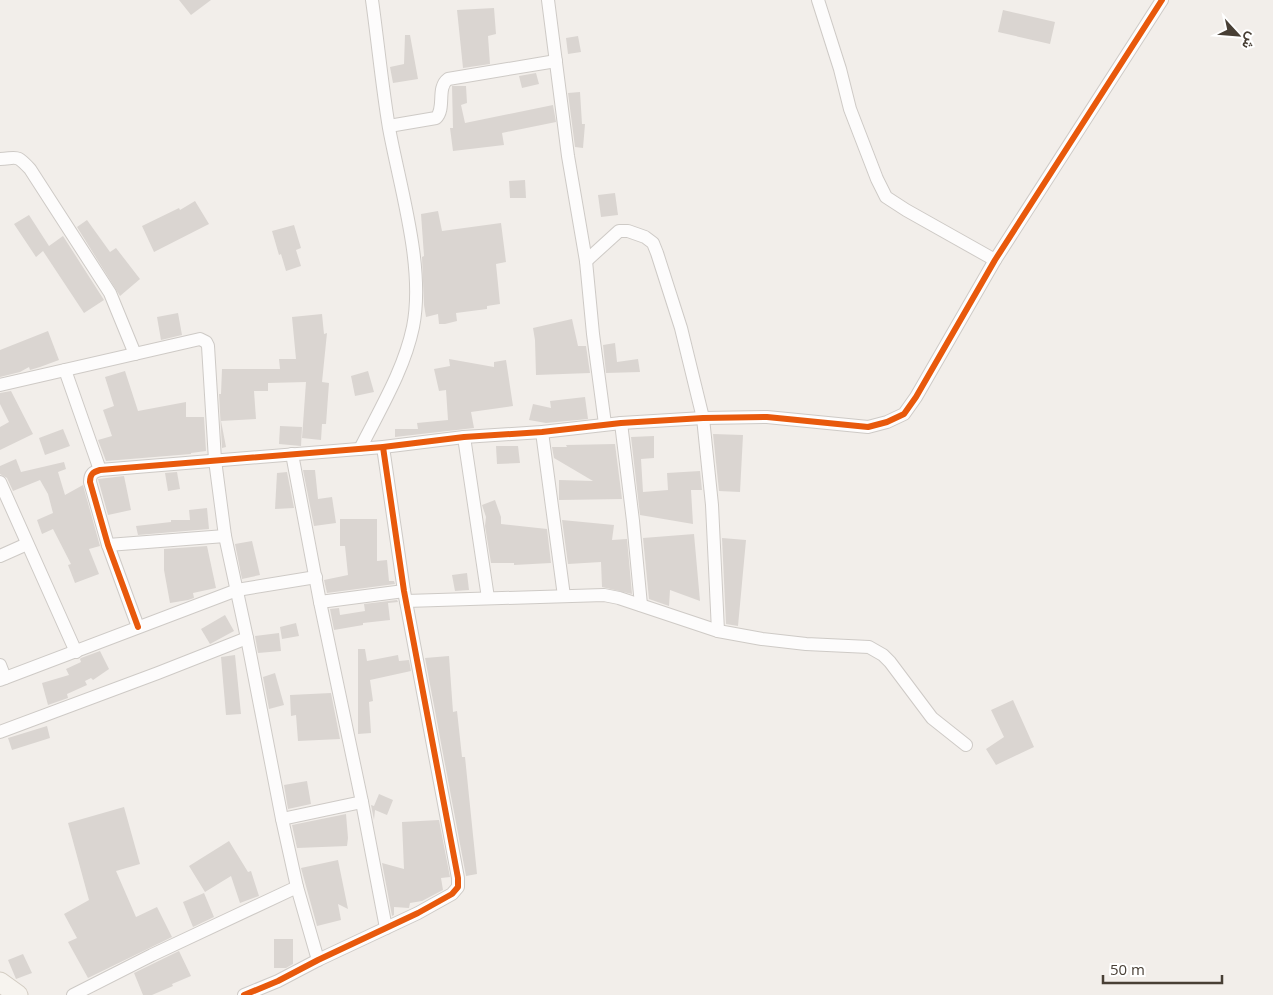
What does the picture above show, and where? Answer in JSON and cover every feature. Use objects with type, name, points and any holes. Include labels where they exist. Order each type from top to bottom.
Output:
[{"type":"street","points":[[360,449],[403,362],[413,326],[416,288],[411,234],[389,126],[372,0]]},
{"type":"street","points":[[548,0],[568,156],[586,261],[592,334],[605,424]]},
{"type":"street","points":[[818,0],[840,69],[850,109],[877,179],[886,197],[996,260]]},
{"type":"street","points":[[138,627],[108,545],[90,482],[90,476],[93,472],[100,470],[383,447],[464,437],[542,432],[605,424],[703,418],[767,417],[868,427],[887,422],[904,414],[916,397],[996,260],[1162,0]]},
{"type":"street","points":[[389,126],[436,118],[438,116],[442,87],[448,79],[556,61]]},
{"type":"street","points":[[0,160],[13,157],[20,159],[30,169],[110,293],[135,354]]},
{"type":"street","points":[[586,261],[620,231],[637,233],[653,243],[681,328],[703,418],[712,505],[718,631]]},
{"type":"street","points":[[0,385],[200,339],[206,342],[208,346],[215,460],[225,536],[282,819],[297,887],[318,960]]},
{"type":"street","points":[[65,370],[100,470]]},
{"type":"street","points":[[621,423],[641,605]]},
{"type":"street","points":[[542,432],[564,596]]},
{"type":"street","points":[[464,437],[488,598]]},
{"type":"street","points":[[244,995],[278,981],[386,928],[452,894],[458,887],[458,878],[405,596],[383,447]]},
{"type":"street","points":[[292,454],[386,928]]},
{"type":"street","points":[[0,482],[76,652]]},
{"type":"street","points":[[108,545],[225,536]]},
{"type":"street","points":[[0,556],[27,544]]},
{"type":"street","points":[[0,665],[3,679],[237,590],[316,577]]},
{"type":"street","points":[[320,602],[405,596],[488,598],[604,595],[641,605],[718,631],[806,644],[869,647],[883,655],[890,662],[932,718],[966,745]]},
{"type":"street","points":[[0,732],[247,638]]},
{"type":"street","points":[[282,819],[362,802]]},
{"type":"street","points":[[74,995],[152,955],[297,887]]},
{"type":"street","points":[[0,982],[18,995]]},
{"type":"building","points":[[179,0],[211,0],[191,15]]},
{"type":"building","points":[[494,8],[496,34],[488,36],[490,64],[463,68],[457,10]]},
{"type":"building","points":[[1003,10],[1055,22],[1050,44],[998,32]]},
{"type":"building","points":[[405,35],[410,35],[418,79],[393,83],[390,67],[404,64]]},
{"type":"building","points":[[578,36],[581,52],[568,54],[566,38]]},
{"type":"building","points":[[536,73],[539,84],[522,88],[519,76]]},
{"type":"building","points":[[452,86],[466,86],[467,103],[461,105],[465,123],[553,105],[556,122],[502,133],[504,145],[453,151],[450,128],[453,128]]},
{"type":"building","points":[[580,92],[582,124],[585,124],[583,148],[575,147],[568,93]]},
{"type":"building","points":[[525,180],[526,198],[510,198],[509,181]]},
{"type":"building","points":[[615,193],[618,215],[601,217],[598,195]]},
{"type":"building","points":[[195,201],[209,224],[154,252],[142,226],[179,208],[180,210]]},
{"type":"building","points":[[438,211],[442,231],[501,223],[506,262],[496,264],[500,304],[487,306],[487,309],[456,313],[457,321],[445,324],[439,324],[438,314],[426,317],[424,305],[422,257],[424,256],[421,214]]},
{"type":"building","points":[[29,215],[49,246],[63,236],[104,300],[84,313],[43,251],[36,257],[14,224]]},
{"type":"building","points":[[87,220],[110,252],[116,248],[140,279],[120,296],[77,227]]},
{"type":"building","points":[[294,225],[301,248],[296,250],[301,266],[286,271],[272,231]]},
{"type":"building","points":[[178,313],[182,335],[161,340],[157,317]]},
{"type":"building","points":[[322,314],[324,334],[327,333],[322,382],[329,383],[326,424],[322,424],[321,440],[302,438],[306,382],[268,383],[268,391],[254,391],[256,419],[221,421],[226,447],[222,448],[219,394],[221,394],[222,369],[280,369],[279,359],[296,359],[292,317]]},
{"type":"building","points":[[572,319],[578,346],[586,346],[590,373],[536,375],[533,328]]},
{"type":"building","points":[[48,331],[59,360],[30,370],[29,367],[20,372],[0,377],[0,350]]},
{"type":"building","points":[[615,343],[617,362],[638,359],[640,372],[606,373],[603,345]]},
{"type":"building","points":[[449,359],[494,367],[494,362],[506,360],[513,406],[471,412],[474,428],[395,437],[395,429],[418,429],[417,423],[448,420],[446,390],[439,391],[434,369],[450,366]]},
{"type":"building","points":[[125,371],[138,411],[186,402],[186,417],[204,417],[206,451],[106,461],[98,440],[112,436],[103,410],[114,406],[105,377]]},
{"type":"building","points":[[368,371],[374,392],[355,396],[351,376]]},
{"type":"building","points":[[11,391],[33,434],[0,450],[0,427],[9,422],[0,404],[0,393]]},
{"type":"building","points":[[585,397],[588,419],[546,423],[529,420],[533,404],[551,408],[550,401]]},
{"type":"building","points":[[280,426],[302,427],[301,446],[279,444]]},
{"type":"building","points":[[63,429],[70,446],[45,455],[39,438]]},
{"type":"building","points":[[713,434],[743,435],[740,492],[719,491]]},
{"type":"building","points":[[654,436],[654,458],[641,459],[643,492],[668,490],[667,473],[700,471],[702,490],[691,490],[693,524],[640,515],[631,437]]},
{"type":"building","points":[[615,444],[622,499],[559,500],[559,480],[593,481],[554,458],[552,447]]},
{"type":"building","points":[[496,446],[518,446],[520,463],[497,464]]},
{"type":"building","points":[[16,459],[21,472],[64,462],[66,469],[58,472],[65,495],[83,485],[100,546],[89,549],[99,574],[75,583],[68,565],[71,564],[53,529],[42,534],[37,520],[53,513],[48,494],[40,480],[13,491],[7,478],[0,474],[0,466]]},
{"type":"building","points":[[303,470],[315,470],[318,499],[332,497],[336,523],[314,526]]},
{"type":"building","points":[[177,472],[180,489],[168,491],[165,473]]},
{"type":"building","points":[[287,472],[294,508],[275,509],[277,473]]},
{"type":"building","points":[[124,476],[131,510],[108,515],[98,479]]},
{"type":"building","points":[[495,500],[501,517],[501,524],[547,529],[551,563],[514,565],[514,563],[491,563],[485,526],[486,517],[482,505]]},
{"type":"building","points":[[207,508],[209,529],[138,535],[136,526],[171,522],[171,520],[190,520],[189,510]]},
{"type":"building","points":[[340,519],[377,519],[377,561],[387,560],[389,581],[394,581],[395,584],[327,593],[324,580],[348,575],[345,546],[340,546]]},
{"type":"building","points":[[562,520],[614,525],[612,540],[627,539],[632,594],[602,587],[601,562],[568,564]]},
{"type":"building","points":[[694,534],[700,601],[670,590],[669,606],[649,599],[643,538]]},
{"type":"building","points":[[722,538],[746,540],[738,626],[726,624]]},
{"type":"building","points":[[252,541],[260,575],[242,579],[235,544]]},
{"type":"building","points":[[207,546],[216,588],[193,593],[194,598],[188,600],[170,603],[164,570],[164,549]]},
{"type":"building","points":[[467,573],[469,590],[455,591],[452,575]]},
{"type":"building","points":[[397,600],[398,602],[388,603],[390,620],[363,623],[363,625],[334,630],[330,609],[339,608],[340,615],[365,611],[364,604]]},
{"type":"building","points":[[225,615],[234,631],[210,644],[201,629]]},
{"type":"building","points":[[296,623],[299,636],[282,639],[280,627]]},
{"type":"building","points":[[279,633],[281,651],[258,653],[255,636]]},
{"type":"building","points":[[358,649],[365,649],[367,661],[398,655],[399,661],[409,660],[411,671],[370,680],[373,701],[369,702],[371,733],[358,734]]},
{"type":"building","points":[[100,651],[109,669],[93,680],[91,678],[85,681],[87,685],[67,694],[68,698],[48,705],[42,683],[69,675],[66,669],[81,662],[81,658]]},
{"type":"building","points":[[235,655],[241,714],[226,715],[221,657]]},
{"type":"building","points":[[449,656],[453,712],[457,711],[462,757],[465,757],[477,874],[466,876],[425,658]]},
{"type":"building","points":[[275,673],[284,705],[269,709],[263,677]]},
{"type":"building","points":[[331,693],[340,739],[298,741],[296,715],[291,716],[290,695]]},
{"type":"building","points":[[1013,700],[1034,747],[996,765],[986,749],[1004,737],[991,710]]},
{"type":"building","points":[[47,726],[50,738],[12,750],[8,738]]},
{"type":"building","points":[[307,781],[311,804],[288,809],[284,785]]},
{"type":"building","points":[[379,794],[393,800],[387,815],[375,810],[374,820],[371,805],[374,806]]},
{"type":"building","points":[[124,807],[140,864],[116,871],[136,917],[157,907],[172,937],[88,978],[68,942],[77,938],[64,914],[89,900],[68,823]]},
{"type":"building","points":[[346,814],[347,846],[297,848],[292,825]]},
{"type":"building","points":[[439,820],[450,877],[441,878],[443,890],[422,901],[410,903],[409,908],[394,907],[394,915],[392,916],[382,863],[404,869],[402,822]]},
{"type":"building","points":[[229,841],[248,872],[251,871],[259,896],[240,903],[231,876],[205,892],[189,866]]},
{"type":"building","points":[[338,860],[348,909],[338,904],[341,920],[317,926],[301,868]]},
{"type":"building","points":[[204,893],[214,917],[193,927],[183,902]]},
{"type":"building","points":[[274,939],[293,939],[293,964],[286,968],[274,968]]},
{"type":"building","points":[[179,951],[191,976],[152,995],[143,995],[134,973]]},
{"type":"building","points":[[23,954],[32,973],[16,979],[8,960]]},
{"type":"cycle path","points":[[138,627],[108,545],[90,482],[92,474],[100,470],[383,447],[464,437],[542,432],[621,423],[703,418],[767,417],[868,427],[887,422],[904,414],[916,397],[995,260],[1162,0]]},
{"type":"cycle path","points":[[244,995],[278,981],[418,913],[452,894],[458,887],[458,878],[404,591],[383,447]]}]
